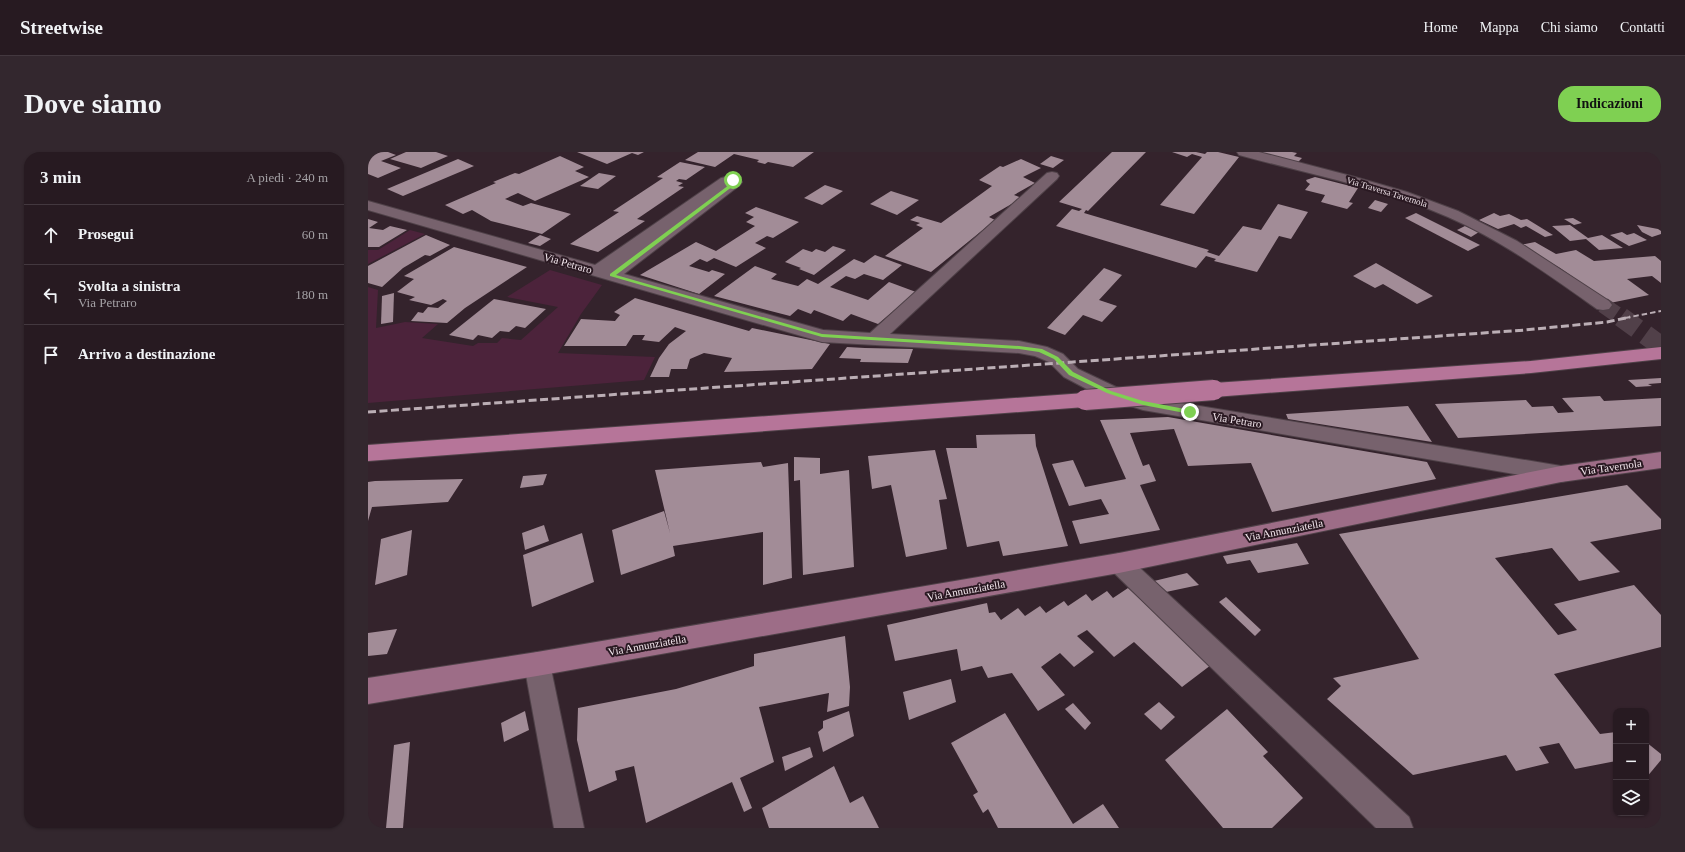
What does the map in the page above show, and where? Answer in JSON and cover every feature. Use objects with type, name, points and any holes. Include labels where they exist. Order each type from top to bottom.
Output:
[{"type":"highway","points":[[368,453],[1530,367],[1661,353]]},
{"type":"main road","name":"Via Tavernola","points":[[1561,474],[1661,460]]},
{"type":"main road","name":"Via Annunziatella","points":[[368,691],[537,664],[1119,564],[1561,474]]},
{"type":"street","name":"Via Traversa Tavernola","points":[[1244,152],[1408,197],[1454,215],[1502,239],[1603,305]]},
{"type":"street","points":[[874,339],[1052,176]]},
{"type":"street","points":[[726,180],[733,180],[735,182],[605,273],[726,180]]},
{"type":"street","name":"Via Petraro","points":[[368,205],[822,336],[1019,347],[1040,351],[1056,358],[1071,373],[1087,383],[1109,392],[1143,402],[1190,412],[1561,474]]},
{"type":"street","points":[[1119,564],[1398,828]]},
{"type":"street","points":[[537,664],[568,828]]},
{"type":"shaded area","points":[[410,230],[425,234],[368,264],[368,250],[378,250]]},
{"type":"shaded area","points":[[550,270],[602,285],[581,314],[558,353],[655,357],[644,380],[368,403],[368,287],[378,290],[376,328],[405,322],[438,324],[422,338],[473,346],[478,343],[497,343],[502,338],[521,340],[558,307],[507,297]]},
{"type":"building","points":[[377,152],[388,152],[396,155],[381,161],[401,168],[378,178],[368,174],[368,156]]},
{"type":"building","points":[[406,152],[436,152],[448,156],[421,168],[390,159]]},
{"type":"building","points":[[577,152],[644,152],[638,155],[632,153],[607,164]]},
{"type":"building","points":[[698,152],[814,152],[793,167],[768,162],[765,164],[757,162],[759,160],[734,154],[715,167],[685,160]]},
{"type":"building","points":[[1112,152],[1146,152],[1088,211],[1086,210],[1084,213],[1209,250],[1207,252],[1219,256],[1243,226],[1261,230],[1278,204],[1308,212],[1291,239],[1279,236],[1257,272],[1214,261],[1216,259],[1206,256],[1196,268],[1056,226],[1072,209],[1079,211],[1082,209],[1059,202]]},
{"type":"building","points":[[1172,152],[1196,152],[1205,154],[1207,152],[1218,152],[1239,157],[1194,214],[1160,205],[1202,157],[1192,154],[1187,157]]},
{"type":"building","points":[[1257,152],[1292,152],[1297,153],[1294,156],[1302,158],[1297,163]]},
{"type":"building","points":[[560,156],[584,167],[575,171],[589,177],[535,201],[518,193],[505,199],[523,206],[531,203],[571,214],[542,234],[491,221],[472,210],[463,214],[445,205],[496,183],[493,182],[515,173],[519,174]]},
{"type":"building","points":[[1051,156],[1064,160],[1053,168],[1040,164]]},
{"type":"building","points":[[458,159],[474,166],[403,196],[387,189]]},
{"type":"building","points":[[1021,159],[1041,168],[1023,177],[1035,183],[1014,195],[1022,198],[989,217],[995,220],[931,272],[885,256],[923,228],[916,225],[920,223],[910,220],[917,216],[941,223],[992,186],[979,180],[1000,166],[1003,167]]},
{"type":"building","points":[[680,162],[705,167],[686,180],[679,179],[676,181],[683,183],[678,186],[684,187],[637,219],[645,221],[598,252],[570,244],[619,212],[613,211],[663,178],[657,177]]},
{"type":"building","points":[[599,173],[616,176],[598,189],[580,186]]},
{"type":"building","points":[[1315,177],[1358,188],[1349,202],[1353,203],[1347,209],[1321,202],[1325,195],[1305,190],[1310,184],[1306,180]]},
{"type":"building","points":[[825,185],[843,191],[822,205],[804,198]]},
{"type":"building","points":[[891,191],[919,200],[897,215],[870,204]]},
{"type":"building","points":[[1375,200],[1388,204],[1381,212],[1368,208]]},
{"type":"building","points":[[756,207],[799,222],[773,238],[767,236],[755,243],[766,248],[736,267],[714,258],[707,262],[700,259],[689,266],[709,272],[712,270],[725,274],[699,294],[640,275],[696,242],[716,251],[755,226],[746,222],[754,217],[745,213]]},
{"type":"building","points":[[1416,213],[1480,245],[1468,251],[1405,218]]},
{"type":"building","points":[[1494,213],[1500,216],[1509,214],[1521,220],[1527,219],[1553,235],[1545,237],[1526,226],[1521,228],[1514,224],[1498,229],[1479,220]]},
{"type":"building","points":[[1573,218],[1582,223],[1574,225],[1564,219]]},
{"type":"building","points":[[368,219],[378,222],[369,228],[383,230],[390,226],[407,230],[379,247],[368,247]]},
{"type":"building","points":[[1570,225],[1588,238],[1602,235],[1623,248],[1599,250],[1586,239],[1570,241],[1552,226]]},
{"type":"building","points":[[1637,225],[1658,229],[1661,231],[1661,234],[1652,237],[1642,232]]},
{"type":"building","points":[[1465,226],[1479,232],[1471,237],[1457,230]]},
{"type":"building","points":[[1622,232],[1627,235],[1634,233],[1647,240],[1629,246],[1610,235]]},
{"type":"building","points":[[426,235],[450,245],[430,256],[425,255],[403,268],[382,287],[368,283],[368,266]]},
{"type":"building","points":[[540,235],[551,239],[540,246],[528,243]]},
{"type":"building","points":[[1535,242],[1556,254],[1576,250],[1594,261],[1655,256],[1661,261],[1661,283],[1652,276],[1627,279],[1649,295],[1610,303],[1560,268],[1520,245]]},
{"type":"building","points":[[833,246],[846,250],[814,275],[785,262],[803,249],[812,252],[816,249],[825,252]]},
{"type":"building","points":[[454,247],[527,267],[465,308],[447,323],[411,321],[418,312],[423,313],[428,307],[438,308],[447,301],[443,299],[431,305],[409,300],[415,297],[397,292],[414,279],[404,276]]},
{"type":"building","points":[[875,255],[902,265],[883,280],[864,274],[855,279],[846,276],[830,287],[868,300],[889,282],[916,292],[878,324],[851,314],[843,321],[814,310],[811,314],[798,309],[790,316],[714,296],[755,266],[777,274],[771,279],[798,286],[807,279],[818,284],[854,259],[864,263]]},
{"type":"building","points":[[1376,263],[1433,296],[1417,304],[1383,284],[1375,288],[1353,276]]},
{"type":"building","points":[[1104,268],[1122,275],[1099,300],[1117,306],[1102,322],[1083,315],[1065,335],[1047,328]]},
{"type":"building","points":[[394,293],[393,322],[381,324],[382,296]]},
{"type":"building","points":[[635,298],[749,331],[752,328],[830,344],[812,369],[724,372],[732,358],[704,353],[690,359],[687,369],[671,369],[669,377],[650,377],[659,358],[669,344],[686,331],[675,327],[659,342],[642,340],[645,335],[633,335],[626,346],[564,346],[581,319],[615,321],[620,315],[614,312]]},
{"type":"building","points":[[494,299],[546,309],[525,328],[516,326],[509,332],[500,331],[492,338],[478,335],[473,340],[449,335]]},
{"type":"building","points":[[847,347],[913,349],[908,363],[860,362],[861,359],[839,358]]},
{"type":"building","points":[[1661,378],[1661,383],[1648,384],[1652,386],[1636,387],[1628,380]]},
{"type":"building","points":[[1600,396],[1604,401],[1661,398],[1661,426],[1458,438],[1435,404],[1526,400],[1532,407],[1553,406],[1558,413],[1574,412],[1562,398]]},
{"type":"building","points":[[1408,406],[1432,442],[1288,419],[1286,414]]},
{"type":"building","points":[[1168,417],[1427,462],[1436,479],[1272,512],[1251,463],[1188,466],[1174,429],[1130,433],[1143,466],[1149,464],[1156,481],[1140,485],[1160,530],[1080,544],[1072,521],[1109,514],[1101,499],[1069,506],[1052,464],[1073,460],[1085,487],[1126,479],[1100,420]]},
{"type":"building","points":[[1035,434],[1036,446],[1068,546],[1003,556],[999,541],[967,547],[946,448],[977,448],[976,435]]},
{"type":"building","points":[[935,450],[947,499],[939,500],[947,549],[906,557],[891,485],[872,489],[868,456]]},
{"type":"building","points":[[794,457],[820,458],[820,474],[849,470],[854,567],[803,575],[800,480],[794,481]]},
{"type":"building","points":[[761,462],[763,467],[788,463],[792,578],[763,585],[763,532],[673,546],[675,556],[621,575],[612,530],[664,511],[670,533],[655,470]]},
{"type":"building","points":[[547,474],[543,485],[520,488],[523,476]]},
{"type":"building","points":[[463,479],[448,502],[372,507],[368,521],[368,482]]},
{"type":"building","points":[[1627,485],[1661,519],[1661,529],[1590,542],[1620,572],[1579,581],[1552,548],[1495,558],[1558,635],[1577,630],[1554,604],[1634,585],[1661,615],[1661,647],[1554,674],[1600,734],[1613,732],[1613,762],[1575,769],[1559,743],[1539,747],[1549,763],[1516,771],[1506,755],[1413,775],[1327,699],[1341,686],[1333,678],[1419,659],[1339,534]]},
{"type":"building","points":[[544,525],[549,541],[525,550],[522,533]]},
{"type":"building","points":[[412,530],[407,575],[375,585],[381,539]]},
{"type":"building","points":[[582,533],[594,582],[532,607],[523,555]]},
{"type":"building","points":[[1297,543],[1309,564],[1258,573],[1250,560],[1227,564],[1223,556]]},
{"type":"building","points":[[1187,573],[1199,585],[1166,592],[1154,581]]},
{"type":"building","points":[[1128,588],[1211,665],[1182,687],[1134,642],[1114,657],[1087,630],[1077,636],[1094,652],[1074,667],[1060,653],[1041,667],[1065,695],[1038,711],[1012,673],[988,678],[982,666],[961,671],[957,649],[895,661],[887,625],[987,603],[989,613],[995,612],[1001,620],[1018,608],[1025,616],[1040,606],[1046,613],[1064,601],[1068,606],[1086,594],[1092,601],[1107,591],[1113,598]]},
{"type":"building","points":[[1226,597],[1261,630],[1255,636],[1219,602]]},
{"type":"building","points":[[397,629],[387,654],[368,656],[368,633]]},
{"type":"building","points":[[845,636],[850,687],[849,706],[827,712],[829,693],[759,707],[774,762],[740,778],[752,808],[744,812],[732,782],[646,823],[634,766],[615,771],[617,780],[589,792],[577,740],[578,708],[676,689],[754,666],[754,654]]},
{"type":"building","points":[[951,679],[956,702],[909,720],[903,692]]},
{"type":"building","points":[[1159,702],[1175,717],[1161,730],[1144,714]]},
{"type":"building","points":[[1073,703],[1091,723],[1085,730],[1065,709]]},
{"type":"building","points":[[1227,709],[1268,752],[1263,756],[1303,798],[1272,828],[1223,828],[1165,760]]},
{"type":"building","points":[[525,711],[529,730],[504,742],[501,723]]},
{"type":"building","points":[[849,711],[854,736],[823,752],[818,732],[823,728],[823,721]]},
{"type":"building","points":[[1005,713],[1073,824],[1103,804],[1119,828],[998,828],[988,809],[983,813],[973,795],[978,792],[951,743]]},
{"type":"building","points":[[410,742],[403,828],[386,828],[394,745]]},
{"type":"building","points":[[1649,744],[1661,754],[1661,760],[1649,774]]},
{"type":"building","points":[[810,747],[813,757],[785,771],[782,757]]},
{"type":"building","points":[[834,766],[850,803],[863,796],[879,828],[769,828],[762,808]]},
{"type":"tunnel","points":[[1603,305],[1622,318]]},
{"type":"tunnel","points":[[1621,317],[1661,346]]},
{"type":"railway","points":[[1629,317],[1661,311]]},
{"type":"railway","points":[[368,412],[1525,330],[1607,322],[1629,317]]},
{"type":"route","points":[[733,180],[735,182],[612,275],[822,336],[906,342],[1019,347],[1040,351],[1056,358],[1071,373],[1087,383],[1109,392],[1143,402],[1190,412]]}]
